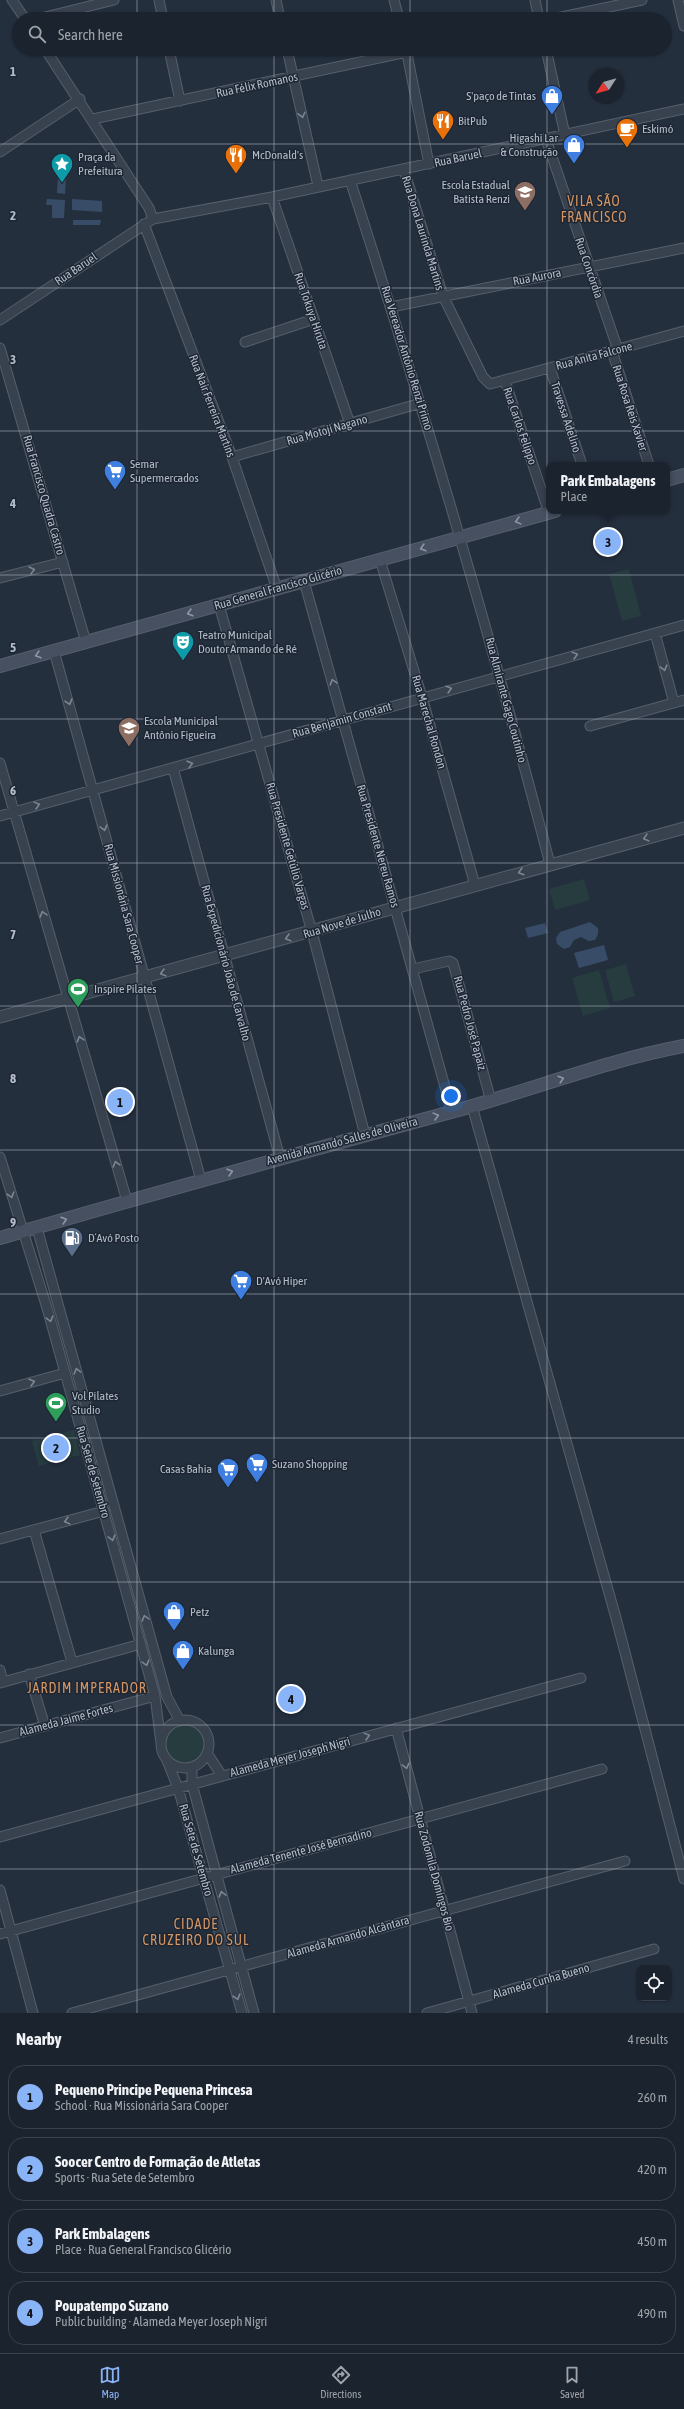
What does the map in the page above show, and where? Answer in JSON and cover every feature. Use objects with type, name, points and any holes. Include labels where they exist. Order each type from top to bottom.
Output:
[{"type":"main road","points":[[670,479],[684,475]]},
{"type":"main road","name":"Rua General Francisco Glicério","points":[[0,666],[546,514]]},
{"type":"main road","name":"Avenida Armando Salles de Oliveira","points":[[0,1238],[201,1180],[452,1112],[624,1059],[684,1046]]},
{"type":"street","points":[[12,0],[20,12]]},
{"type":"street","points":[[65,12],[114,0]]},
{"type":"street","points":[[159,0],[162,12]]},
{"type":"street","points":[[276,0],[279,12]]},
{"type":"street","points":[[394,0],[397,12]]},
{"type":"street","points":[[535,0],[538,12]]},
{"type":"street","points":[[585,12],[642,0]]},
{"type":"street","points":[[678,0],[684,26]]},
{"type":"street","points":[[51,56],[93,119],[149,208],[152,219]]},
{"type":"street","points":[[170,56],[180,101]]},
{"type":"street","points":[[288,56],[318,186]]},
{"type":"street","name":"Rua Félix Romanos","points":[[93,119],[293,77],[384,56]]},
{"type":"street","points":[[407,56],[429,164]]},
{"type":"street","points":[[548,56],[565,135]]},
{"type":"street","points":[[0,152],[80,99]]},
{"type":"street","name":"Rua Baruel","points":[[0,320],[152,219],[232,205],[318,186],[404,170],[684,109]]},
{"type":"street","name":"Rua Concórdia","points":[[546,139],[615,351]]},
{"type":"street","name":"Rua Dona Laurinda Martins","points":[[404,170],[443,296]]},
{"type":"street","name":"Rua Vereador Antônio Renzi Primo","points":[[350,180],[421,403],[461,537]]},
{"type":"street","name":"Rua Tokuya Hiruta","points":[[272,197],[350,424]]},
{"type":"street","name":"Rua Nair Ferreira Martins","points":[[144,224],[232,457],[277,588]]},
{"type":"street","name":"Rua Aurora","points":[[391,307],[684,248]]},
{"type":"street","name":"Rua Carlos Felippo","points":[[443,296],[483,377],[490,384],[505,381],[546,495]]},
{"type":"street","points":[[245,342],[314,319]]},
{"type":"street","name":"Rua Anita Falcone","points":[[505,381],[684,331]]},
{"type":"street","name":"Rua Francisco Quadra Castro","points":[[0,348],[86,642]]},
{"type":"street","name":"Rua Rosa Reis Xavier","points":[[615,351],[648,462]]},
{"type":"street","name":"Travessa Adelino","points":[[550,368],[581,462]]},
{"type":"street","name":"Rua Motoji Nagano","points":[[232,457],[421,403]]},
{"type":"street","name":"Rua Almirante Gago Coutinho","points":[[461,537],[501,675],[550,864]]},
{"type":"street","name":"Rua Marechal Rondon","points":[[380,560],[422,697],[475,885]]},
{"type":"street","points":[[0,578],[63,562]]},
{"type":"street","name":"Rua Presidente Nereu Ramos","points":[[304,581],[452,1112]]},
{"type":"street","name":"Rua Presidente Getúlio Vargas","points":[[219,605],[260,744],[312,932],[365,1135]]},
{"type":"street","name":"Rua Benjamin Constant","points":[[0,816],[684,625]]},
{"type":"street","points":[[655,633],[674,703]]},
{"type":"street","name":"Rua Missionária Sara Cooper","points":[[54,651],[201,1180]]},
{"type":"street","points":[[590,726],[684,700]]},
{"type":"street","points":[[0,763],[127,1201]]},
{"type":"street","name":"Rua Expedicionário João de Carvalho","points":[[173,768],[280,1158]]},
{"type":"street","name":"Rua Nove de Julho","points":[[0,1017],[684,828]]},
{"type":"street","name":"Rua Pedro José Papaiz","points":[[413,969],[449,961],[453,963],[491,1100]]},
{"type":"street","points":[[472,1106],[616,1618],[684,1879]]},
{"type":"street","name":"Rua Sete de Setembro","points":[[0,1157],[65,1373],[141,1644],[155,1696],[161,1743]]},
{"type":"street","name":"Rua Sete de Setembro","points":[[37,1228],[167,1697],[180,1721]]},
{"type":"street","points":[[0,1391],[65,1373]]},
{"type":"street","points":[[0,1539],[104,1511]]},
{"type":"street","points":[[34,1530],[72,1662]]},
{"type":"street","points":[[0,1670],[2,1682],[141,1644]]},
{"type":"street","points":[[29,1674],[45,1726]]},
{"type":"street","name":"Alameda Meyer Joseph Nigri","points":[[0,1837],[581,1678]]},
{"type":"street","name":"Alameda Jaime Fortes","points":[[0,1738],[155,1696]]},
{"type":"street","points":[[188,1720],[202,1727],[209,1741],[207,1753],[199,1764],[192,1767],[177,1767],[166,1758],[161,1743],[166,1729],[180,1721],[188,1720]]},
{"type":"street","name":"Rua Zodomila Domingos Bio","points":[[396,1728],[472,2013]]},
{"type":"street","points":[[207,1753],[222,1776]]},
{"type":"street","name":"Rua Sete de Setembro","points":[[166,1758],[178,1788],[242,2013]]},
{"type":"street","name":"Rua Sete de Setembro","points":[[192,1767],[192,1784],[254,2013]]},
{"type":"street","name":"Alameda Tenente José Bernadino","points":[[0,1934],[216,1873],[602,1769]]},
{"type":"street","name":"Alameda Armando Alcântara","points":[[72,2013],[241,1968],[625,1861]]},
{"type":"street","points":[[0,1890],[33,2013]]},
{"type":"street","name":"Alameda Cunha Bueno","points":[[427,2013],[654,1949]]},
{"type":"green space","points":[[629,569],[641,616],[622,621],[609,574]]},
{"type":"green space","points":[[584,879],[590,900],[555,910],[549,889]]},
{"type":"green space","points":[[626,964],[635,996],[614,1002],[605,970]]},
{"type":"green space","points":[[599,970],[610,1008],[583,1016],[572,978]]},
{"type":"green space","points":[[74,1430],[80,1455],[39,1466],[32,1441]]},
{"type":"green space","points":[[189,1724],[196,1727],[202,1733],[205,1744],[204,1752],[196,1761],[189,1764],[181,1764],[174,1761],[166,1752],[165,1740],[168,1733],[177,1725]]},
{"type":"water","points":[[58,177],[66,177],[65,194],[57,193]]},
{"type":"water","points":[[47,199],[65,200],[64,218],[52,218],[52,205],[46,205]]},
{"type":"water","points":[[72,199],[102,201],[102,212],[72,210]]},
{"type":"water","points":[[73,220],[101,220],[100,225],[73,225]]},
{"type":"water","points":[[590,922],[598,928],[598,934],[595,940],[589,941],[581,937],[574,940],[570,947],[564,949],[557,944],[556,938],[560,932]]},
{"type":"water","points":[[545,923],[548,933],[528,938],[525,928]]},
{"type":"water","points":[[604,945],[608,960],[579,968],[574,953]]},
{"type":"place","name":"S'paço de Tintas","points":[[552,116]]},
{"type":"place","name":"BitPub","points":[[443,140]]},
{"type":"place","name":"Eskimó","points":[[627,148]]},
{"type":"place","name":"Higashi Lar & Construção","points":[[574,164]]},
{"type":"place","name":"McDonald's","points":[[236,174]]},
{"type":"place","name":"Praça da Prefeitura","points":[[62,184]]},
{"type":"place","name":"Escola Estadual Batista Renzi","points":[[525,212]]},
{"type":"place","name":"Semar Supermercados","points":[[115,490]]},
{"type":"place","name":"Park Embalagens","points":[[608,542]]},
{"type":"place","name":"Teatro Municipal Doutor Armando de Ré","points":[[183,662]]},
{"type":"place","name":"Escola Municipal Antônio Figueira","points":[[129,748]]},
{"type":"place","name":"Inspire Pilates","points":[[78,1008]]},
{"type":"place","name":"Pequeno Principe Pequena Princesa","points":[[120,1102]]},
{"type":"place","name":"D´Avó Posto","points":[[72,1258]]},
{"type":"place","name":"D'Avó Hiper","points":[[241,1300]]},
{"type":"place","name":"Vol Pilates Studio","points":[[56,1422]]},
{"type":"place","name":"Soocer Centro de Formação de Atletas","points":[[56,1448]]},
{"type":"place","name":"Suzano Shopping","points":[[257,1484]]},
{"type":"place","name":"Casas Bahia","points":[[228,1488]]},
{"type":"place","name":"Petz","points":[[174,1632]]},
{"type":"place","name":"Kalunga","points":[[183,1670]]},
{"type":"place","name":"Poupatempo Suzano","points":[[291,1699]]},
{"type":"district","name":"VILA SÃO FRANCISCO","points":[[594,210]]},
{"type":"district","name":"JARDIM IMPERADOR","points":[[87,1688]]},
{"type":"district","name":"CIDADE CRUZEIRO DO SUL","points":[[196,1932]]}]
